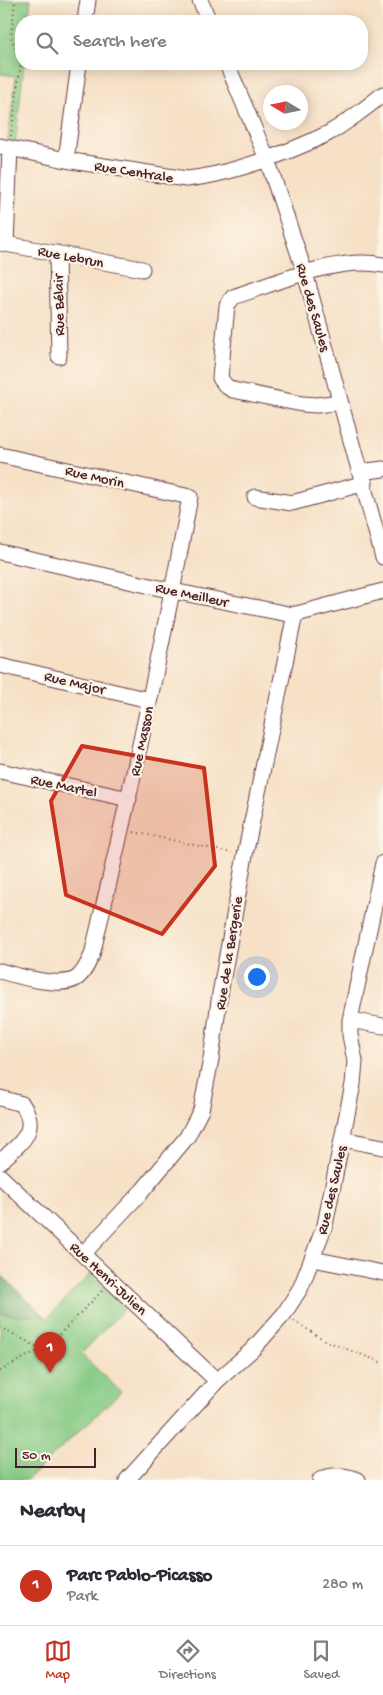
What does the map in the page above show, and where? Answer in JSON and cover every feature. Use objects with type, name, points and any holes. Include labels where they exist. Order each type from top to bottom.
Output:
[{"type":"street","points":[[86,15],[88,0]]},
{"type":"street","points":[[200,0],[206,15]]},
{"type":"street","points":[[66,160],[79,70]]},
{"type":"street","name":"Rue des Saules","points":[[229,70],[266,159],[305,273],[383,557]]},
{"type":"street","name":"Rue Centrale","points":[[5,147],[66,160],[186,179],[202,177],[266,159],[329,133],[383,94]]},
{"type":"street","points":[[3,243],[5,147]]},
{"type":"street","name":"Rue Lebrun","points":[[3,243],[142,269]]},
{"type":"street","name":"Rue Bélair","points":[[57,253],[59,356]]},
{"type":"street","points":[[340,402],[317,405],[302,404],[233,390],[226,386],[220,378],[227,306],[233,297],[305,273],[354,262],[370,262],[383,265]]},
{"type":"street","name":"Rue Morin","points":[[0,455],[190,498]]},
{"type":"street","points":[[255,497],[292,503],[363,480],[383,469]]},
{"type":"street","name":"Rue Masson","points":[[0,971],[56,983],[77,979],[92,955],[129,799],[173,591],[190,498]]},
{"type":"street","name":"Rue Meilleur","points":[[0,552],[173,591],[295,614],[383,591]]},
{"type":"street","name":"Rue de la Bergerie","points":[[83,1254],[143,1190],[187,1137],[201,1110],[212,1059],[220,994],[245,855],[295,614]]},
{"type":"street","name":"Rue Major","points":[[0,664],[149,700]]},
{"type":"street","name":"Rue Martel","points":[[0,771],[129,799]]},
{"type":"street","name":"Rue des Saules","points":[[127,1480],[217,1381],[254,1349],[284,1314],[301,1287],[313,1259],[325,1225],[353,1084],[355,1061],[350,1035],[350,1020],[383,863]]},
{"type":"street","points":[[350,1020],[383,1026]]},
{"type":"street","points":[[0,1098],[22,1104],[29,1113],[31,1123],[23,1140],[0,1162]]},
{"type":"street","points":[[342,1139],[383,1147]]},
{"type":"street","name":"Rue Henri-Julien","points":[[0,1176],[217,1381]]},
{"type":"street","points":[[313,1259],[383,1273]]},
{"type":"street","points":[[320,1480],[335,1476],[346,1476],[358,1480]]},
{"type":"path","points":[[15,0],[11,37],[15,47]]},
{"type":"path","points":[[5,147],[19,70]]},
{"type":"path","points":[[121,830],[245,855]]},
{"type":"path","points":[[0,1371],[50,1344],[111,1281]]},
{"type":"path","points":[[284,1314],[326,1341],[383,1363]]},
{"type":"path","points":[[0,1327],[41,1349]]},
{"type":"highlighted area","points":[[82,746],[204,768],[215,866],[162,934],[66,895],[51,801]]},
{"type":"green space","points":[[0,0],[31,0],[29,15],[15,15],[15,70],[23,70],[15,147],[7,148],[16,76],[0,74]]},
{"type":"green space","points":[[91,1273],[125,1308],[81,1354],[121,1392],[27,1480],[0,1480],[0,1274],[47,1318]]},
{"type":"green space","points":[[0,1274],[47,1318],[29,1315],[14,1316],[0,1313]]},
{"type":"place","name":"Parc Pablo-Picasso","points":[[50,1373]]}]
